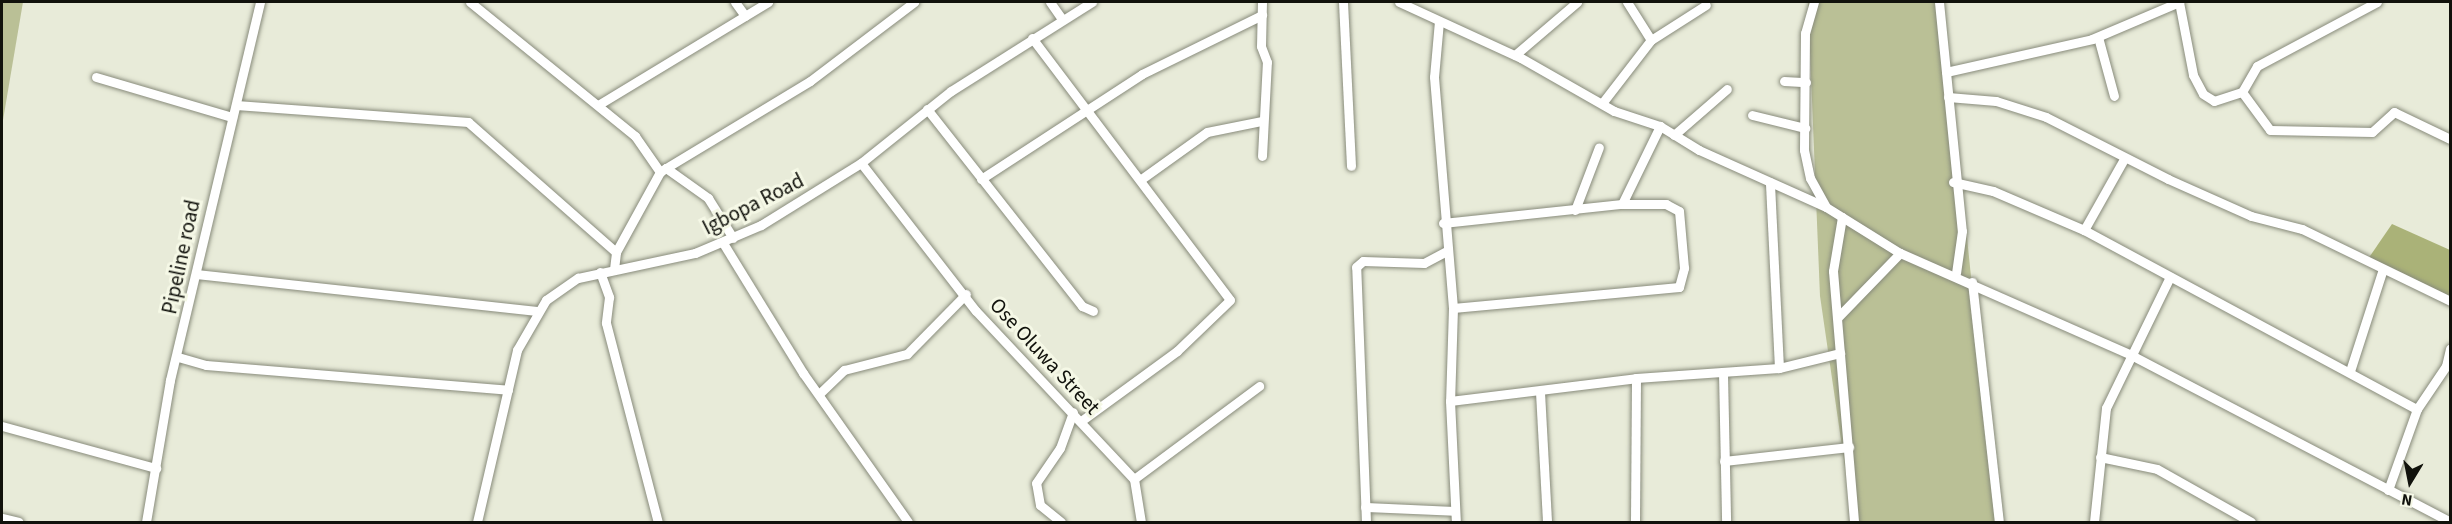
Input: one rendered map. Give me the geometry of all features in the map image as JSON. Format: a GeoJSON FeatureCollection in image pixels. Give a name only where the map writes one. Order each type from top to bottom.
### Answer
{"type":"FeatureCollection","features":[{"type":"Feature","properties":{"kind":"street","name":"Pipeline road"},"geometry":{"type":"LineString","coordinates":[[146,522],[196,274],[260,2]]}},
{"type":"Feature","properties":{"kind":"street"},"geometry":{"type":"LineString","coordinates":[[470,2],[635,136],[663,170],[717,207],[733,238]]}},
{"type":"Feature","properties":{"kind":"street"},"geometry":{"type":"LineString","coordinates":[[735,2],[745,16]]}},
{"type":"Feature","properties":{"kind":"street"},"geometry":{"type":"LineString","coordinates":[[597,105],[768,2]]}},
{"type":"Feature","properties":{"kind":"street"},"geometry":{"type":"LineString","coordinates":[[614,269],[616,252],[663,170],[810,81],[914,2]]}},
{"type":"Feature","properties":{"kind":"street"},"geometry":{"type":"LineString","coordinates":[[1050,2],[1062,19]]}},
{"type":"Feature","properties":{"kind":"street","name":"Igbopa Road"},"geometry":{"type":"LineString","coordinates":[[477,522],[517,350],[537,311],[563,285],[600,272],[723,243],[733,238],[861,163],[927,109],[1032,38],[1092,2]]}},
{"type":"Feature","properties":{"kind":"street"},"geometry":{"type":"LineString","coordinates":[[1262,2],[1261,46],[1267,62],[1262,121],[1262,156]]}},
{"type":"Feature","properties":{"kind":"street"},"geometry":{"type":"LineString","coordinates":[[1343,2],[1351,166]]}},
{"type":"Feature","properties":{"kind":"street"},"geometry":{"type":"LineString","coordinates":[[1399,2],[1418,5],[1439,21],[1515,55],[1603,102],[1660,126],[1770,182],[1826,207],[1900,253],[1956,273],[2133,356],[2451,522]]}},
{"type":"Feature","properties":{"kind":"street"},"geometry":{"type":"LineString","coordinates":[[1515,55],[1577,2]]}},
{"type":"Feature","properties":{"kind":"street"},"geometry":{"type":"LineString","coordinates":[[1627,2],[1651,40]]}},
{"type":"Feature","properties":{"kind":"street"},"geometry":{"type":"LineString","coordinates":[[1814,2],[1804,33],[1805,128],[1808,171],[1826,207]]}},
{"type":"Feature","properties":{"kind":"street"},"geometry":{"type":"LineString","coordinates":[[1940,2],[1953,182],[1962,231],[1956,273]]}},
{"type":"Feature","properties":{"kind":"street"},"geometry":{"type":"LineString","coordinates":[[1946,72],[2098,37],[2179,2],[2193,75],[2203,94],[2214,101],[2242,92],[2257,66],[2378,2]]}},
{"type":"Feature","properties":{"kind":"street"},"geometry":{"type":"LineString","coordinates":[[1603,102],[1651,40],[1706,5]]}},
{"type":"Feature","properties":{"kind":"street"},"geometry":{"type":"LineString","coordinates":[[981,179],[1085,111],[1184,51],[1262,15]]}},
{"type":"Feature","properties":{"kind":"street"},"geometry":{"type":"LineString","coordinates":[[1439,21],[1434,77],[1445,252],[1453,308],[1450,401],[1456,522]]}},
{"type":"Feature","properties":{"kind":"street"},"geometry":{"type":"LineString","coordinates":[[2098,37],[2114,96]]}},
{"type":"Feature","properties":{"kind":"street"},"geometry":{"type":"LineString","coordinates":[[1032,38],[1230,300],[1177,351],[1081,421]]}},
{"type":"Feature","properties":{"kind":"street"},"geometry":{"type":"LineString","coordinates":[[96,78],[232,117]]}},
{"type":"Feature","properties":{"kind":"street"},"geometry":{"type":"LineString","coordinates":[[1784,81],[1806,82]]}},
{"type":"Feature","properties":{"kind":"street"},"geometry":{"type":"LineString","coordinates":[[1674,135],[1727,89]]}},
{"type":"Feature","properties":{"kind":"street"},"geometry":{"type":"LineString","coordinates":[[2242,92],[2270,130],[2372,132],[2394,112],[2451,139]]}},
{"type":"Feature","properties":{"kind":"street"},"geometry":{"type":"LineString","coordinates":[[1948,97],[1988,100],[2046,117],[2124,159],[2237,211],[2302,229],[2451,301]]}},
{"type":"Feature","properties":{"kind":"street"},"geometry":{"type":"LineString","coordinates":[[236,105],[468,122],[616,252]]}},
{"type":"Feature","properties":{"kind":"street"},"geometry":{"type":"LineString","coordinates":[[927,109],[1082,306],[1093,311]]}},
{"type":"Feature","properties":{"kind":"street"},"geometry":{"type":"LineString","coordinates":[[1752,115],[1805,128]]}},
{"type":"Feature","properties":{"kind":"street"},"geometry":{"type":"LineString","coordinates":[[1140,180],[1207,132],[1262,121]]}},
{"type":"Feature","properties":{"kind":"street"},"geometry":{"type":"LineString","coordinates":[[1622,204],[1660,126]]}},
{"type":"Feature","properties":{"kind":"street"},"geometry":{"type":"LineString","coordinates":[[1575,210],[1599,147]]}},
{"type":"Feature","properties":{"kind":"street"},"geometry":{"type":"LineString","coordinates":[[2084,230],[2124,159]]}},
{"type":"Feature","properties":{"kind":"street","name":"Ose Oluwa Street"},"geometry":{"type":"LineString","coordinates":[[861,163],[1002,340],[1073,412],[1134,479]]}},
{"type":"Feature","properties":{"kind":"street"},"geometry":{"type":"LineString","coordinates":[[1770,182],[1779,368]]}},
{"type":"Feature","properties":{"kind":"street"},"geometry":{"type":"LineString","coordinates":[[1953,182],[1993,191],[2084,230],[2417,409]]}},
{"type":"Feature","properties":{"kind":"street"},"geometry":{"type":"LineString","coordinates":[[1443,223],[1622,204],[1666,204],[1679,211],[1684,268],[1679,287],[1453,308]]}},
{"type":"Feature","properties":{"kind":"street"},"geometry":{"type":"LineString","coordinates":[[1842,218],[1834,256],[1854,522]]}},
{"type":"Feature","properties":{"kind":"street"},"geometry":{"type":"LineString","coordinates":[[723,243],[819,394],[908,522]]}},
{"type":"Feature","properties":{"kind":"street"},"geometry":{"type":"LineString","coordinates":[[1366,522],[1356,267],[1363,261],[1424,263],[1445,252]]}},
{"type":"Feature","properties":{"kind":"street"},"geometry":{"type":"LineString","coordinates":[[1838,316],[1900,253]]}},
{"type":"Feature","properties":{"kind":"street"},"geometry":{"type":"LineString","coordinates":[[2350,371],[2383,269]]}},
{"type":"Feature","properties":{"kind":"street"},"geometry":{"type":"LineString","coordinates":[[600,272],[609,297],[606,323],[658,522]]}},
{"type":"Feature","properties":{"kind":"street"},"geometry":{"type":"LineString","coordinates":[[196,274],[537,311]]}},
{"type":"Feature","properties":{"kind":"street"},"geometry":{"type":"LineString","coordinates":[[2094,522],[2106,408],[2170,277]]}},
{"type":"Feature","properties":{"kind":"street"},"geometry":{"type":"LineString","coordinates":[[1972,282],[1999,522]]}},
{"type":"Feature","properties":{"kind":"street"},"geometry":{"type":"LineString","coordinates":[[819,394],[844,370],[907,354],[966,294]]}},
{"type":"Feature","properties":{"kind":"street"},"geometry":{"type":"LineString","coordinates":[[2388,490],[2417,409],[2446,366],[2451,348]]}},
{"type":"Feature","properties":{"kind":"street"},"geometry":{"type":"LineString","coordinates":[[1450,401],[1540,392],[1636,378],[1724,374],[1779,368],[1840,352]]}},
{"type":"Feature","properties":{"kind":"street"},"geometry":{"type":"LineString","coordinates":[[178,357],[206,365],[508,390]]}},
{"type":"Feature","properties":{"kind":"street"},"geometry":{"type":"LineString","coordinates":[[1724,374],[1726,522]]}},
{"type":"Feature","properties":{"kind":"street"},"geometry":{"type":"LineString","coordinates":[[1635,522],[1636,378]]}},
{"type":"Feature","properties":{"kind":"street"},"geometry":{"type":"LineString","coordinates":[[1141,522],[1134,479],[1259,387]]}},
{"type":"Feature","properties":{"kind":"street"},"geometry":{"type":"LineString","coordinates":[[1540,392],[1547,522]]}},
{"type":"Feature","properties":{"kind":"street"},"geometry":{"type":"LineString","coordinates":[[1061,522],[1040,505],[1036,483],[1060,448],[1073,412]]}},
{"type":"Feature","properties":{"kind":"street"},"geometry":{"type":"LineString","coordinates":[[2,426],[156,468]]}},
{"type":"Feature","properties":{"kind":"street"},"geometry":{"type":"LineString","coordinates":[[1724,461],[1849,447]]}},
{"type":"Feature","properties":{"kind":"street"},"geometry":{"type":"LineString","coordinates":[[2100,457],[2157,470],[2251,522]]}},
{"type":"Feature","properties":{"kind":"street"},"geometry":{"type":"LineString","coordinates":[[1365,507],[1455,511]]}},
{"type":"Feature","properties":{"kind":"street"},"geometry":{"type":"LineString","coordinates":[[2,518],[19,522]]}},
{"type":"Feature","properties":{"kind":"green space"},"geometry":{"type":"Polygon","coordinates":[[[2,2],[23,2],[2,126],[2,2]]]}},
{"type":"Feature","properties":{"kind":"green space"},"geometry":{"type":"Polygon","coordinates":[[[1808,2],[1943,2],[1996,522],[1853,522],[1820,296],[1808,2]]]}},
{"type":"Feature","properties":{"kind":"green space"},"geometry":{"type":"Polygon","coordinates":[[[2392,224],[2450,250],[2450,299],[2368,259],[2392,224]]]}}]}
